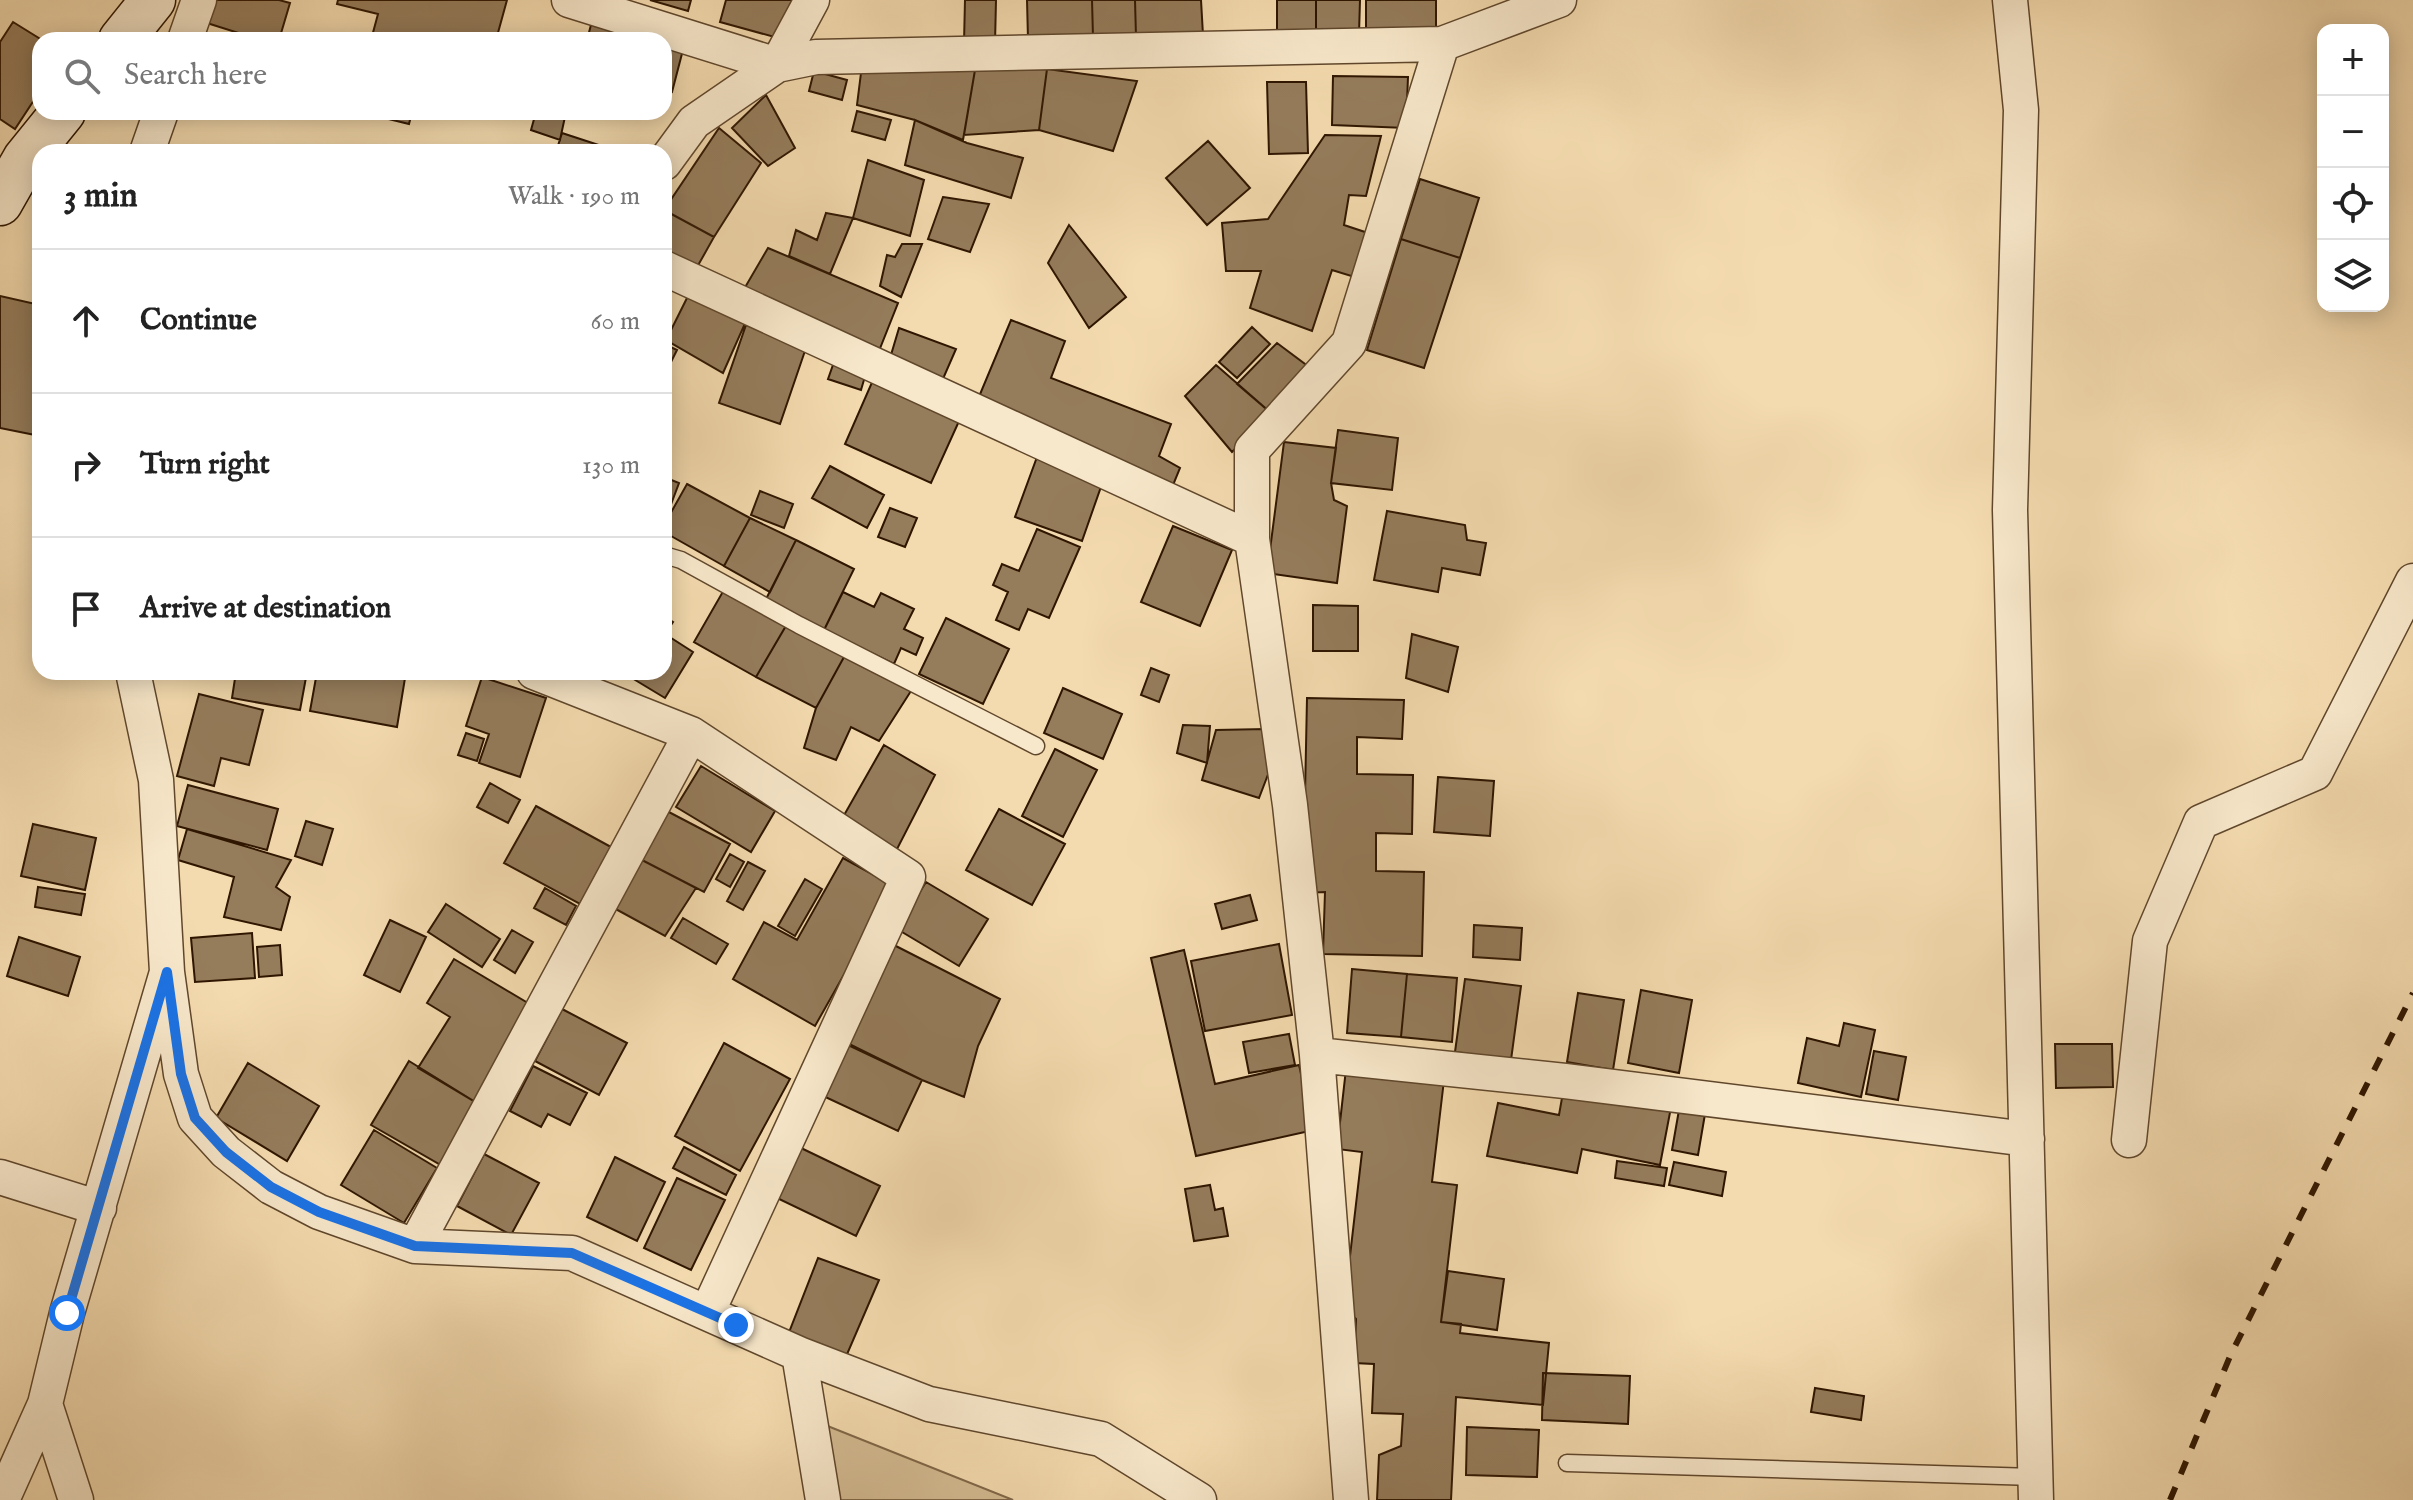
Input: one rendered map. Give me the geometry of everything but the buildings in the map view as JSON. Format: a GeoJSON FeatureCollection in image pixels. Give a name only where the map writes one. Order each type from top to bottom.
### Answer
{"type":"FeatureCollection","features":[{"type":"Feature","properties":{"kind":"street"},"geometry":{"type":"LineString","coordinates":[[127,32],[153,0]]}},
{"type":"Feature","properties":{"kind":"street"},"geometry":{"type":"LineString","coordinates":[[188,32],[199,0]]}},
{"type":"Feature","properties":{"kind":"street"},"geometry":{"type":"LineString","coordinates":[[569,0],[671,32]]}},
{"type":"Feature","properties":{"kind":"street"},"geometry":{"type":"LineString","coordinates":[[777,65],[812,0]]}},
{"type":"Feature","properties":{"kind":"street"},"geometry":{"type":"LineString","coordinates":[[672,152],[694,122],[777,65],[816,57],[1442,44],[1559,0]]}},
{"type":"Feature","properties":{"kind":"street"},"geometry":{"type":"LineString","coordinates":[[2010,0],[2021,110],[2010,510],[2036,1489]]}},
{"type":"Feature","properties":{"kind":"street"},"geometry":{"type":"LineString","coordinates":[[672,32],[777,65]]}},
{"type":"Feature","properties":{"kind":"street"},"geometry":{"type":"LineString","coordinates":[[1351,1500],[1317,1055],[1290,805],[1252,539],[1252,450],[1349,343],[1442,44]]}},
{"type":"Feature","properties":{"kind":"street"},"geometry":{"type":"LineString","coordinates":[[37,144],[57,120]]}},
{"type":"Feature","properties":{"kind":"street"},"geometry":{"type":"LineString","coordinates":[[150,144],[158,120]]}},
{"type":"Feature","properties":{"kind":"street"},"geometry":{"type":"LineString","coordinates":[[0,203],[32,150]]}},
{"type":"Feature","properties":{"kind":"street"},"geometry":{"type":"LineString","coordinates":[[672,272],[1252,539]]}},
{"type":"Feature","properties":{"kind":"street"},"geometry":{"type":"LineString","coordinates":[[2129,1140],[2150,941],[2201,822],[2315,773],[2413,581]]}},
{"type":"Feature","properties":{"kind":"street"},"geometry":{"type":"LineString","coordinates":[[135,680],[156,780],[167,972],[181,1074],[195,1118],[226,1152],[271,1187],[319,1212],[415,1246],[572,1253],[799,1354],[929,1404],[1101,1439],[1199,1500]]}},
{"type":"Feature","properties":{"kind":"street"},"geometry":{"type":"LineString","coordinates":[[554,680],[691,734],[908,877],[708,1311]]}},
{"type":"Feature","properties":{"kind":"street"},"geometry":{"type":"LineString","coordinates":[[415,1246],[691,734]]}},
{"type":"Feature","properties":{"kind":"street"},"geometry":{"type":"LineString","coordinates":[[2,1500],[45,1404],[67,1313],[167,972]]}},
{"type":"Feature","properties":{"kind":"street"},"geometry":{"type":"LineString","coordinates":[[1317,1055],[1565,1081],[2027,1139]]}},
{"type":"Feature","properties":{"kind":"street"},"geometry":{"type":"LineString","coordinates":[[0,1177],[99,1208]]}},
{"type":"Feature","properties":{"kind":"street"},"geometry":{"type":"LineString","coordinates":[[799,1354],[823,1500]]}},
{"type":"Feature","properties":{"kind":"street"},"geometry":{"type":"LineString","coordinates":[[45,1404],[76,1500]]}},
{"type":"Feature","properties":{"kind":"lane"},"geometry":{"type":"LineString","coordinates":[[672,557],[1036,746]]}},
{"type":"Feature","properties":{"kind":"lane"},"geometry":{"type":"LineString","coordinates":[[1567,1463],[2036,1489]]}},
{"type":"Feature","properties":{"kind":"shaded area"},"geometry":{"type":"Polygon","coordinates":[[[810,1419],[1013,1500],[822,1500],[810,1419]]]}},
{"type":"Feature","properties":{"kind":"railway"},"geometry":{"type":"LineString","coordinates":[[2170,1500],[2231,1354],[2413,993]]}},
{"type":"Feature","properties":{"kind":"route"},"geometry":{"type":"LineString","coordinates":[[67,1313],[167,972],[181,1074],[195,1118],[226,1152],[271,1187],[319,1212],[415,1246],[572,1253],[736,1325]]}}]}
